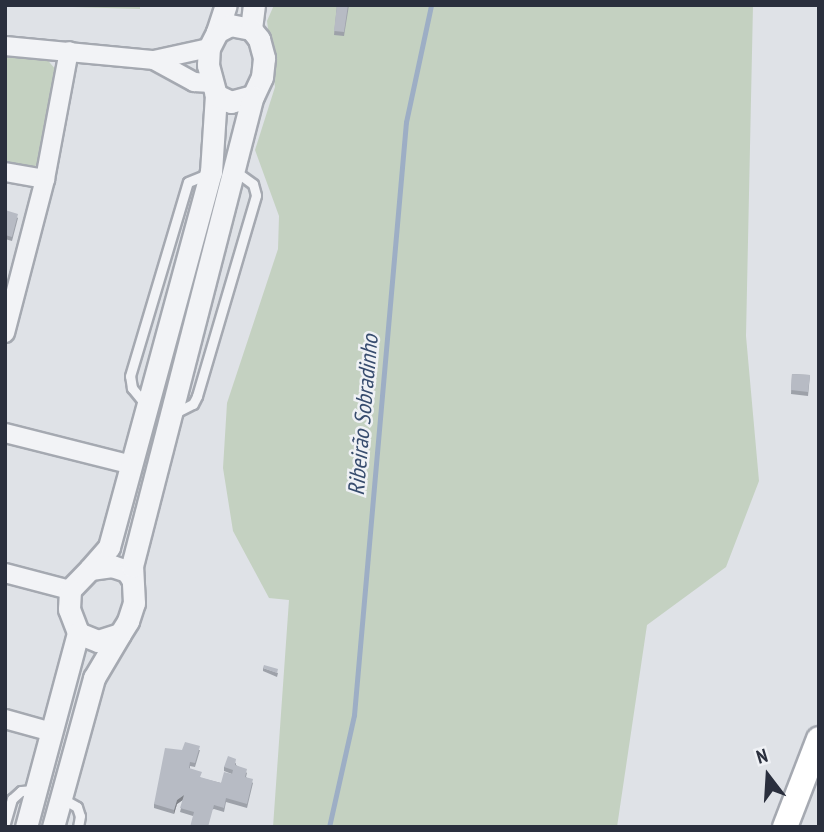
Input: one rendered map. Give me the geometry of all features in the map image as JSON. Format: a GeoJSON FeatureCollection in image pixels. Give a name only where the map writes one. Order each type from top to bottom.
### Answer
{"type":"FeatureCollection","features":[{"type":"Feature","properties":{"kind":"main road"},"geometry":{"type":"LineString","coordinates":[[785,827],[819,739]]}},
{"type":"Feature","properties":{"kind":"street"},"geometry":{"type":"LineString","coordinates":[[26,827],[78,633],[69,609],[69,590],[109,547],[211,172],[213,40],[226,5]]}},
{"type":"Feature","properties":{"kind":"street"},"geometry":{"type":"LineString","coordinates":[[251,29],[254,5]]}},
{"type":"Feature","properties":{"kind":"street"},"geometry":{"type":"LineString","coordinates":[[52,827],[94,678],[120,634],[134,603],[132,566],[253,96],[262,77],[264,58],[259,38],[251,29],[242,25],[230,25],[213,40],[154,60]]}},
{"type":"Feature","properties":{"kind":"street"},"geometry":{"type":"LineString","coordinates":[[5,46],[154,60],[213,89],[231,102],[253,96]]}},
{"type":"Feature","properties":{"kind":"street"},"geometry":{"type":"LineString","coordinates":[[5,333],[45,179],[69,51]]}},
{"type":"Feature","properties":{"kind":"street"},"geometry":{"type":"LineString","coordinates":[[5,172],[45,179]]}},
{"type":"Feature","properties":{"kind":"street"},"geometry":{"type":"LineString","coordinates":[[5,433],[132,465]]}},
{"type":"Feature","properties":{"kind":"street"},"geometry":{"type":"LineString","coordinates":[[89,569],[112,566],[127,571],[132,579]]}},
{"type":"Feature","properties":{"kind":"street"},"geometry":{"type":"LineString","coordinates":[[5,573],[69,590]]}},
{"type":"Feature","properties":{"kind":"street"},"geometry":{"type":"LineString","coordinates":[[78,633],[98,641],[120,634]]}},
{"type":"Feature","properties":{"kind":"street"},"geometry":{"type":"LineString","coordinates":[[5,719],[52,732]]}},
{"type":"Feature","properties":{"kind":"lane"},"geometry":{"type":"LineString","coordinates":[[5,823],[12,799],[21,791],[36,790]]}},
{"type":"Feature","properties":{"kind":"lane"},"geometry":{"type":"LineString","coordinates":[[61,798],[77,807],[80,816],[78,827]]}},
{"type":"Feature","properties":{"kind":"green space"},"geometry":{"type":"Polygon","coordinates":[[[5,5],[140,5],[140,9],[5,5]]]}},
{"type":"Feature","properties":{"kind":"green space"},"geometry":{"type":"Polygon","coordinates":[[[274,5],[753,5],[746,336],[759,481],[726,567],[647,625],[617,827],[273,827],[289,600],[269,598],[233,531],[223,468],[227,403],[278,249],[279,216],[255,150],[275,87],[267,21],[274,5]]]}},
{"type":"Feature","properties":{"kind":"green space"},"geometry":{"type":"Polygon","coordinates":[[[5,54],[45,57],[56,70],[42,160],[33,168],[5,164],[5,54]]]}},
{"type":"Feature","properties":{"kind":"building"},"geometry":{"type":"Polygon","coordinates":[[[337,5],[348,5],[344,32],[334,31],[337,5]]]}},
{"type":"Feature","properties":{"kind":"building"},"geometry":{"type":"Polygon","coordinates":[[[5,210],[18,214],[12,237],[5,235],[5,210]]]}},
{"type":"Feature","properties":{"kind":"building"},"geometry":{"type":"Polygon","coordinates":[[[792,374],[810,375],[808,392],[791,390],[792,374]]]}},
{"type":"Feature","properties":{"kind":"building"},"geometry":{"type":"Polygon","coordinates":[[[264,665],[278,669],[277,673],[263,668],[264,665]]]}},
{"type":"Feature","properties":{"kind":"building"},"geometry":{"type":"Polygon","coordinates":[[[185,742],[200,746],[195,763],[190,762],[189,768],[202,772],[200,777],[221,783],[224,772],[232,774],[233,770],[224,767],[228,756],[236,759],[235,765],[247,769],[245,777],[253,779],[247,804],[226,798],[224,808],[214,805],[208,827],[190,827],[194,812],[180,808],[184,795],[177,800],[174,810],[154,804],[165,748],[182,750],[185,742]]]}},
{"type":"Feature","properties":{"kind":"waterway","name":"Ribeirão Sobradinho"},"geometry":{"type":"LineString","coordinates":[[329,827],[354,715],[406,122],[431,5]]}}]}
